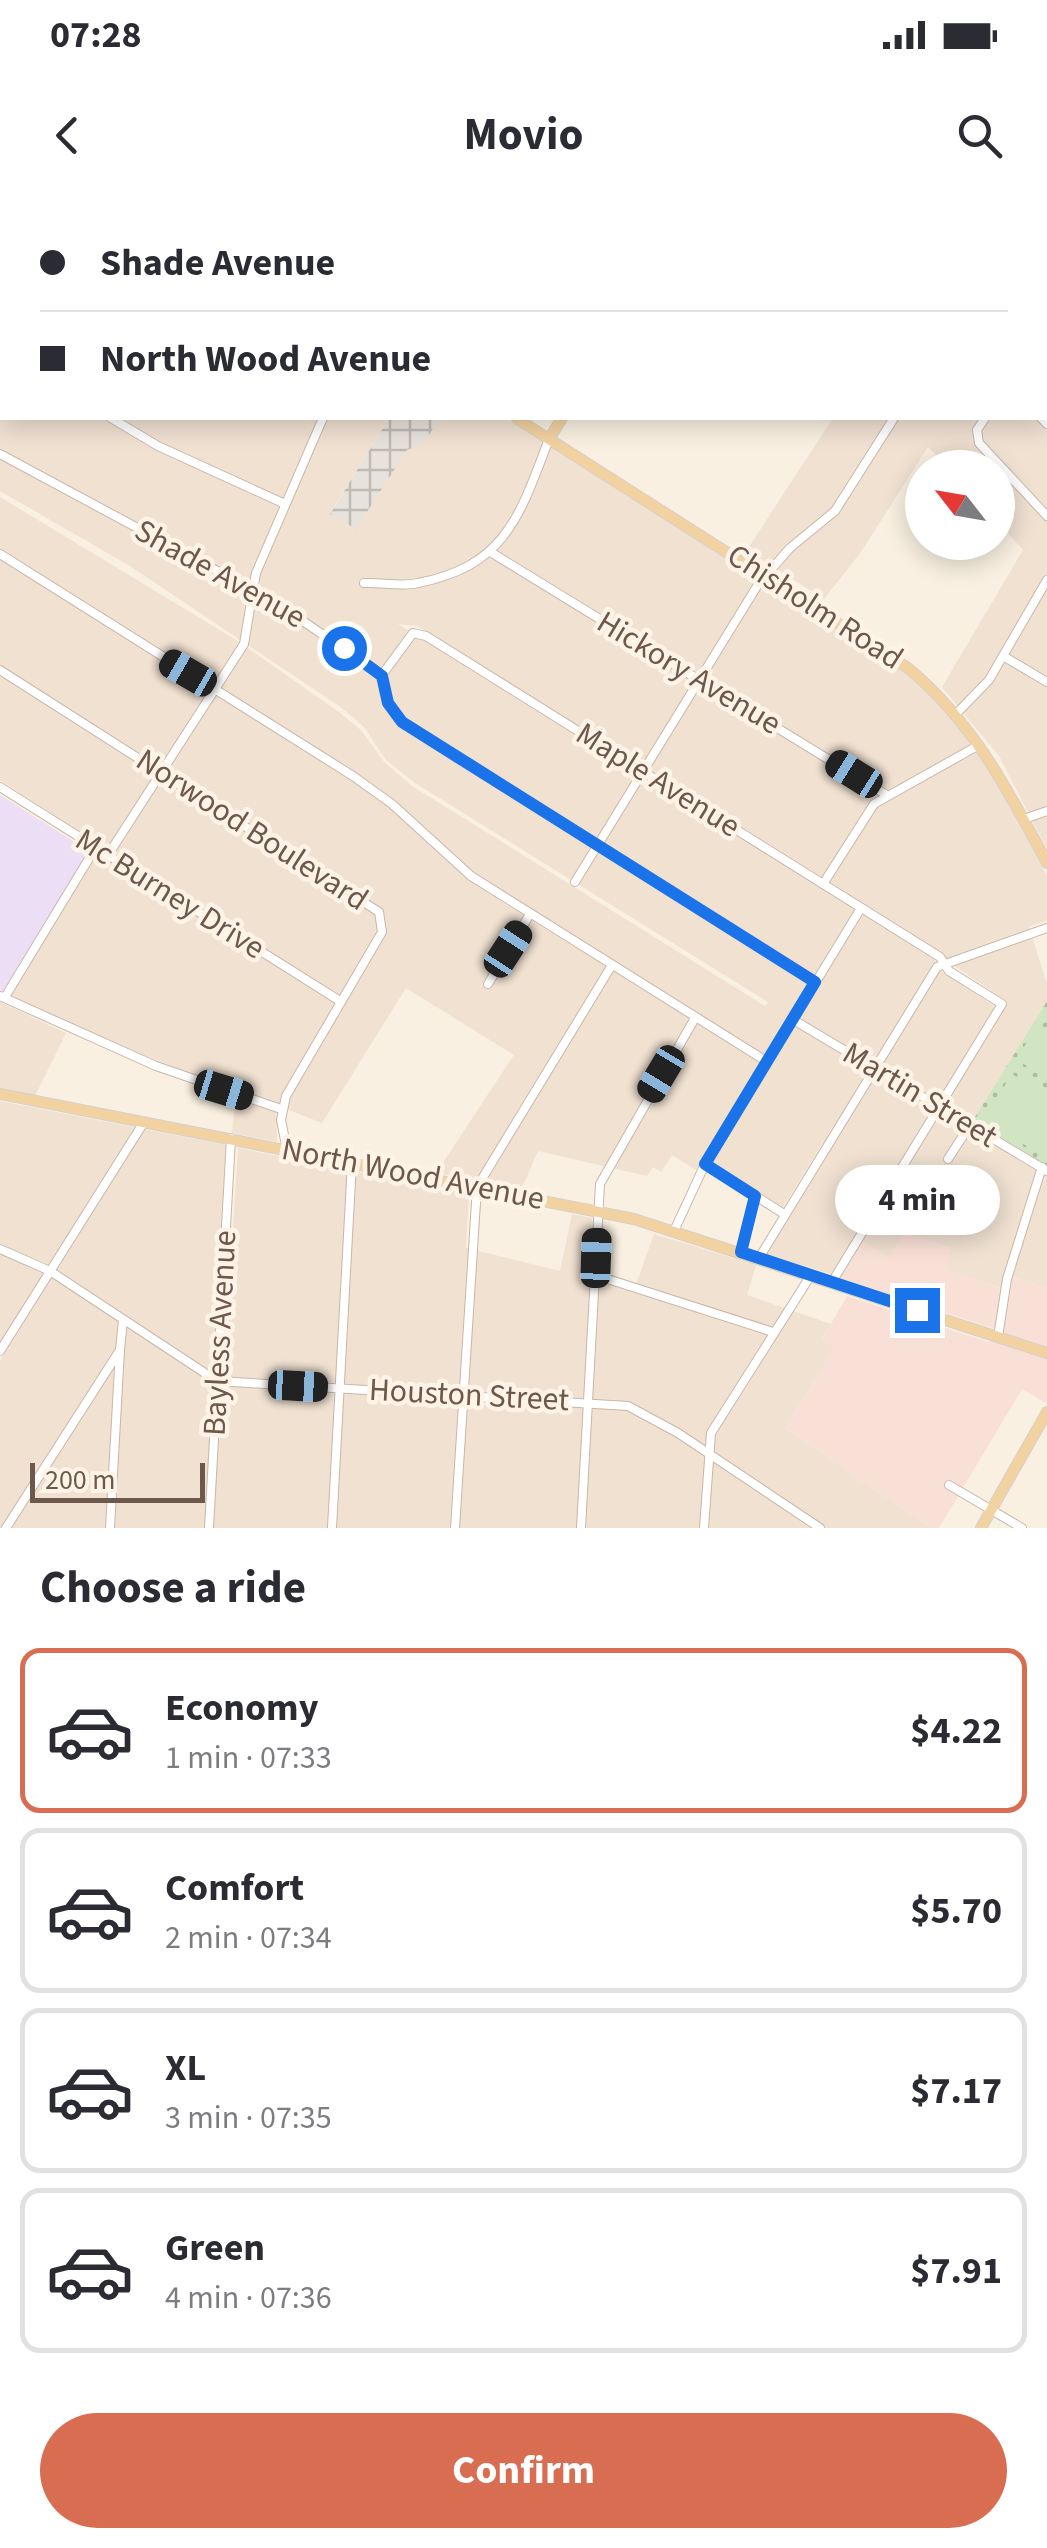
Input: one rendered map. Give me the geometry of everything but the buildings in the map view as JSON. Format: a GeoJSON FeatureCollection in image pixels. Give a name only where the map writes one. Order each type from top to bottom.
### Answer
{"type":"FeatureCollection","features":[{"type":"Feature","properties":{"kind":"main road","name":"Chisholm Road"},"geometry":{"type":"LineString","coordinates":[[519,420],[897,659],[956,714],[981,744],[1047,863]]}},
{"type":"Feature","properties":{"kind":"main road"},"geometry":{"type":"LineString","coordinates":[[548,439],[561,420]]}},
{"type":"Feature","properties":{"kind":"main road","name":"North Wood Avenue"},"geometry":{"type":"LineString","coordinates":[[0,1094],[598,1211],[741,1252],[1047,1353]]}},
{"type":"Feature","properties":{"kind":"main road"},"geometry":{"type":"LineString","coordinates":[[981,1528],[1047,1412]]}},
{"type":"Feature","properties":{"kind":"street"},"geometry":{"type":"LineString","coordinates":[[113,420],[158,446],[285,504]]}},
{"type":"Feature","properties":{"kind":"street"},"geometry":{"type":"LineString","coordinates":[[108,855],[244,644],[250,589],[322,420]]}},
{"type":"Feature","properties":{"kind":"street"},"geometry":{"type":"LineString","coordinates":[[574,882],[767,574],[835,512],[893,420]]}},
{"type":"Feature","properties":{"kind":"street"},"geometry":{"type":"LineString","coordinates":[[984,420],[977,430],[979,444],[1047,516]]}},
{"type":"Feature","properties":{"kind":"street"},"geometry":{"type":"LineString","coordinates":[[364,584],[417,584],[492,553],[532,487],[548,439]]}},
{"type":"Feature","properties":{"kind":"street","name":"Shade Avenue"},"geometry":{"type":"LineString","coordinates":[[0,454],[250,589],[325,634],[382,676]]}},
{"type":"Feature","properties":{"kind":"street","name":"Hickory Avenue"},"geometry":{"type":"LineString","coordinates":[[492,553],[885,794]]}},
{"type":"Feature","properties":{"kind":"street"},"geometry":{"type":"LineString","coordinates":[[0,554],[386,800],[460,867],[766,1061]]}},
{"type":"Feature","properties":{"kind":"street"},"geometry":{"type":"LineString","coordinates":[[956,714],[989,680],[1047,580]]}},
{"type":"Feature","properties":{"kind":"street","name":"Maple Avenue"},"geometry":{"type":"LineString","coordinates":[[382,676],[406,637],[419,632],[823,884],[1002,1004],[940,1107]]}},
{"type":"Feature","properties":{"kind":"street"},"geometry":{"type":"LineString","coordinates":[[1003,656],[1047,682]]}},
{"type":"Feature","properties":{"kind":"street","name":"Norwood Boulevard"},"geometry":{"type":"LineString","coordinates":[[0,670],[379,912],[382,932],[304,1060],[280,1110]]}},
{"type":"Feature","properties":{"kind":"street"},"geometry":{"type":"LineString","coordinates":[[382,676],[388,703],[402,722],[815,982]]}},
{"type":"Feature","properties":{"kind":"street"},"geometry":{"type":"LineString","coordinates":[[823,884],[867,812],[885,794],[981,744]]}},
{"type":"Feature","properties":{"kind":"street","name":"Mc Burney Drive"},"geometry":{"type":"LineString","coordinates":[[0,787],[340,1002]]}},
{"type":"Feature","properties":{"kind":"street"},"geometry":{"type":"LineString","coordinates":[[1024,819],[1047,811]]}},
{"type":"Feature","properties":{"kind":"street"},"geometry":{"type":"LineString","coordinates":[[96,847],[2,997],[156,1066],[280,1110],[287,1150]]}},
{"type":"Feature","properties":{"kind":"street"},"geometry":{"type":"LineString","coordinates":[[674,1231],[705,1164],[860,908]]}},
{"type":"Feature","properties":{"kind":"street"},"geometry":{"type":"LineString","coordinates":[[488,984],[530,914]]}},
{"type":"Feature","properties":{"kind":"street"},"geometry":{"type":"LineString","coordinates":[[759,1258],[937,968],[1047,928]]}},
{"type":"Feature","properties":{"kind":"street"},"geometry":{"type":"LineString","coordinates":[[455,1528],[477,1186],[612,965]]}},
{"type":"Feature","properties":{"kind":"street"},"geometry":{"type":"LineString","coordinates":[[581,1528],[598,1211],[605,1170],[695,1018]]}},
{"type":"Feature","properties":{"kind":"street","name":"Martin Street"},"geometry":{"type":"LineString","coordinates":[[792,1019],[1044,1169]]}},
{"type":"Feature","properties":{"kind":"street"},"geometry":{"type":"LineString","coordinates":[[832,1282],[940,1107]]}},
{"type":"Feature","properties":{"kind":"street"},"geometry":{"type":"LineString","coordinates":[[0,1350],[144,1122]]}},
{"type":"Feature","properties":{"kind":"street"},"geometry":{"type":"LineString","coordinates":[[948,1159],[970,1124]]}},
{"type":"Feature","properties":{"kind":"street","name":"Bayless Avenue"},"geometry":{"type":"LineString","coordinates":[[209,1528],[230,1138]]}},
{"type":"Feature","properties":{"kind":"street"},"geometry":{"type":"LineString","coordinates":[[332,1528],[352,1162]]}},
{"type":"Feature","properties":{"kind":"street"},"geometry":{"type":"LineString","coordinates":[[705,1164],[784,1214]]}},
{"type":"Feature","properties":{"kind":"street"},"geometry":{"type":"LineString","coordinates":[[998,1337],[1006,1282],[1044,1169]]}},
{"type":"Feature","properties":{"kind":"street"},"geometry":{"type":"LineString","coordinates":[[741,1252],[755,1196]]}},
{"type":"Feature","properties":{"kind":"street","name":"Houston Street"},"geometry":{"type":"LineString","coordinates":[[0,1249],[50,1272],[217,1381],[588,1402],[641,1411],[820,1528]]}},
{"type":"Feature","properties":{"kind":"street"},"geometry":{"type":"LineString","coordinates":[[596,1275],[773,1332]]}},
{"type":"Feature","properties":{"kind":"street"},"geometry":{"type":"LineString","coordinates":[[704,1528],[708,1454],[721,1414],[811,1275]]}},
{"type":"Feature","properties":{"kind":"street"},"geometry":{"type":"LineString","coordinates":[[110,1528],[122,1320]]}},
{"type":"Feature","properties":{"kind":"street"},"geometry":{"type":"LineString","coordinates":[[6,1528],[120,1350]]}},
{"type":"Feature","properties":{"kind":"street"},"geometry":{"type":"LineString","coordinates":[[949,1485],[1022,1528]]}},
{"type":"Feature","properties":{"kind":"shaded area"},"geometry":{"type":"Polygon","coordinates":[[[0,420],[388,420],[330,513],[407,449],[423,444],[439,420],[508,420],[908,673],[941,703],[1000,786],[1047,876],[1047,920],[1029,927],[1047,984],[1047,1001],[973,1121],[1047,1166],[1047,1288],[1011,1276],[1009,1291],[945,1269],[951,1247],[888,1257],[854,1238],[831,1274],[765,1254],[831,1147],[823,1142],[782,1209],[710,1164],[862,914],[933,958],[941,971],[994,1006],[1007,1001],[830,883],[417,626],[398,624],[855,909],[696,1170],[672,1155],[661,1172],[653,1167],[647,1176],[538,1151],[522,1188],[436,1173],[514,1055],[406,988],[322,1123],[276,1105],[277,1142],[232,1133],[236,1091],[69,1026],[11,996],[101,845],[0,780],[0,497],[236,640],[339,712],[361,730],[384,762],[412,786],[765,1006],[768,1002],[415,783],[386,760],[364,727],[342,708],[130,566],[0,491],[0,420]]]}},
{"type":"Feature","properties":{"kind":"shaded area"},"geometry":{"type":"Polygon","coordinates":[[[388,420],[439,420],[423,444],[407,450],[356,529],[330,514],[388,420]]]}},
{"type":"Feature","properties":{"kind":"shaded area"},"geometry":{"type":"Polygon","coordinates":[[[832,420],[1047,420],[1047,849],[999,756],[942,687],[1023,550],[1015,541],[1015,450],[905,450],[905,483],[861,552],[824,599],[747,550],[832,420]]]}},
{"type":"Feature","properties":{"kind":"shaded area"},"geometry":{"type":"Polygon","coordinates":[[[0,795],[89,851],[2,992],[0,991],[0,795]]]}},
{"type":"Feature","properties":{"kind":"shaded area"},"geometry":{"type":"Polygon","coordinates":[[[0,1002],[66,1033],[35,1096],[0,1090],[0,1002]]]}},
{"type":"Feature","properties":{"kind":"shaded area"},"geometry":{"type":"Polygon","coordinates":[[[0,1101],[226,1145],[217,1295],[229,1295],[238,1148],[469,1194],[466,1248],[560,1271],[572,1214],[592,1218],[589,1276],[634,1290],[654,1234],[756,1265],[747,1295],[831,1324],[821,1340],[836,1346],[785,1428],[931,1528],[0,1528],[0,1361],[58,1268],[0,1244],[0,1101]]]}},
{"type":"Feature","properties":{"kind":"shaded area"},"geometry":{"type":"Polygon","coordinates":[[[904,1233],[951,1247],[946,1269],[1008,1291],[1011,1276],[1047,1288],[1047,1404],[1022,1389],[939,1528],[931,1528],[785,1428],[835,1347],[821,1341],[847,1296],[989,1342],[995,1329],[838,1277],[860,1241],[888,1257],[904,1233]]]}},
{"type":"Feature","properties":{"kind":"shaded area"},"geometry":{"type":"Polygon","coordinates":[[[0,1254],[43,1274],[0,1343],[0,1254]]]}},
{"type":"Feature","properties":{"kind":"green space"},"geometry":{"type":"Polygon","coordinates":[[[1047,1001],[1047,1166],[972,1122],[1047,1001]]]}},
{"type":"Feature","properties":{"kind":"green space"},"geometry":{"type":"Polygon","coordinates":[[[1039,1024],[1047,1029],[1047,1079],[1016,1059],[1039,1024]]]}},
{"type":"Feature","properties":{"kind":"green space"},"geometry":{"type":"Polygon","coordinates":[[[1012,1074],[1047,1096],[1047,1159],[984,1119],[1012,1074]]]}},
{"type":"Feature","properties":{"kind":"route"},"geometry":{"type":"LineString","coordinates":[[344,648],[382,676],[392,713],[402,722],[815,982],[705,1164],[755,1196],[741,1252],[917,1310]]}}]}
